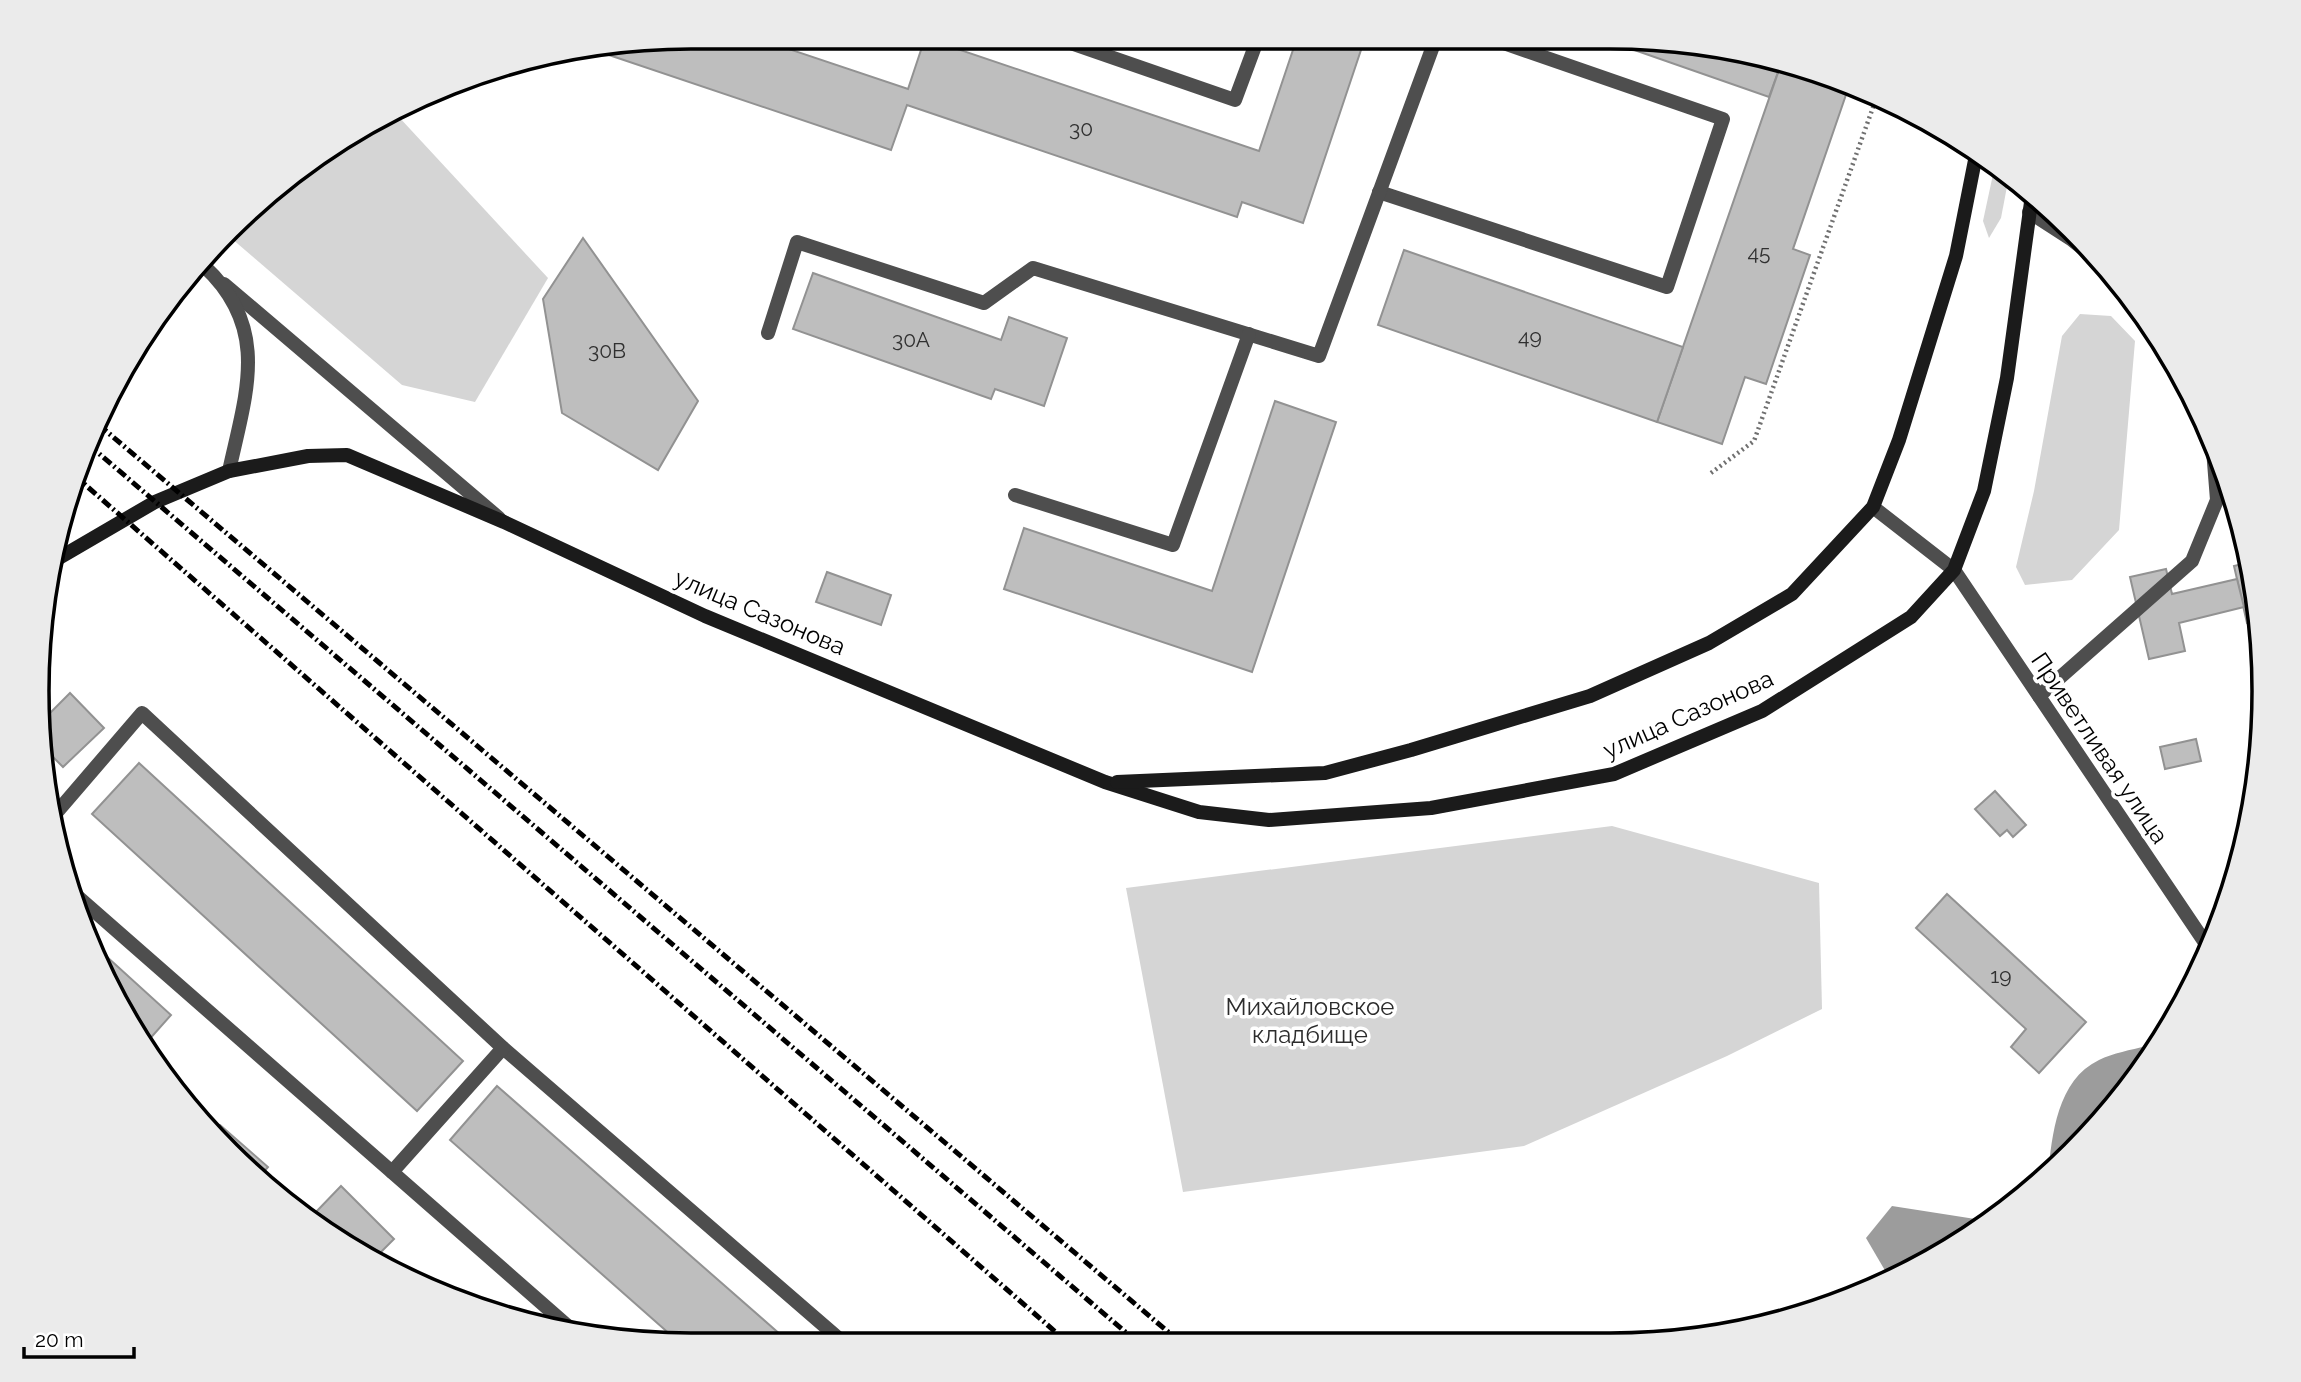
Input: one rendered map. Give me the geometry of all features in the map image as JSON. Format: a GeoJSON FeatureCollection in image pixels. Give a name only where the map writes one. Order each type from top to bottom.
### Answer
{"type":"FeatureCollection","features":[{"type":"Feature","properties":{"kind":"main road","name":"улица Сазонова"},"geometry":{"type":"LineString","coordinates":[[1105,782],[1325,773],[1590,696],[1709,643],[1792,594],[1873,507],[1899,440],[1956,256],[1975,163]]}},
{"type":"Feature","properties":{"kind":"main road","name":"улица Сазонова"},"geometry":{"type":"LineString","coordinates":[[64,555],[155,502],[229,471],[308,456],[347,455],[504,522],[705,616],[1105,782],[1199,812],[1269,820],[1431,808],[1614,774],[1762,711],[1911,617],[1954,570],[1984,491],[2007,377],[2030,206]]}},
{"type":"Feature","properties":{"kind":"street"},"geometry":{"type":"LineString","coordinates":[[1088,49],[1235,100],[1254,49]]}},
{"type":"Feature","properties":{"kind":"street"},"geometry":{"type":"LineString","coordinates":[[768,332],[797,242],[984,303],[1033,268],[1319,356],[1432,49]]}},
{"type":"Feature","properties":{"kind":"street"},"geometry":{"type":"LineString","coordinates":[[1379,192],[1667,287],[1723,120],[1520,49]]}},
{"type":"Feature","properties":{"kind":"street"},"geometry":{"type":"LineString","coordinates":[[2029,212],[2055,229]]}},
{"type":"Feature","properties":{"kind":"street"},"geometry":{"type":"LineString","coordinates":[[207,269],[504,522]]}},
{"type":"Feature","properties":{"kind":"street"},"geometry":{"type":"LineString","coordinates":[[222,283],[241,314],[249,346],[250,377],[229,471]]}},
{"type":"Feature","properties":{"kind":"street"},"geometry":{"type":"LineString","coordinates":[[1015,495],[1173,545],[1249,334]]}},
{"type":"Feature","properties":{"kind":"street"},"geometry":{"type":"LineString","coordinates":[[2039,696],[2192,561],[2217,500],[2215,478]]}},
{"type":"Feature","properties":{"kind":"street","name":"Приветливая улица"},"geometry":{"type":"LineString","coordinates":[[1873,507],[1954,570],[2202,939]]}},
{"type":"Feature","properties":{"kind":"street"},"geometry":{"type":"LineString","coordinates":[[60,809],[142,713],[503,1048],[832,1333]]}},
{"type":"Feature","properties":{"kind":"street"},"geometry":{"type":"LineString","coordinates":[[85,903],[560,1320]]}},
{"type":"Feature","properties":{"kind":"street"},"geometry":{"type":"LineString","coordinates":[[392,1172],[503,1048]]}},
{"type":"Feature","properties":{"kind":"path"},"geometry":{"type":"LineString","coordinates":[[1711,473],[1754,441],[1874,106]]}},
{"type":"Feature","properties":{"kind":"green space"},"geometry":{"type":"Polygon","coordinates":[[[400,119],[548,278],[475,402],[402,385],[234,240],[268,208],[334,157],[400,119]]]}},
{"type":"Feature","properties":{"kind":"green space"},"geometry":{"type":"Polygon","coordinates":[[[1993,176],[2007,187],[2001,218],[1989,238],[1983,221],[1993,176]]]}},
{"type":"Feature","properties":{"kind":"green space"},"geometry":{"type":"Polygon","coordinates":[[[2080,314],[2111,316],[2135,341],[2119,530],[2072,580],[2025,585],[2016,567],[2034,491],[2062,336],[2080,314]]]}},
{"type":"Feature","properties":{"kind":"green space","name":"Михайловское кладбище"},"geometry":{"type":"Polygon","coordinates":[[[1612,826],[1819,883],[1822,1009],[1727,1056],[1524,1146],[1183,1192],[1126,888],[1612,826]]]}},
{"type":"Feature","properties":{"kind":"shaded area"},"geometry":{"type":"Polygon","coordinates":[[[2145,1046],[2093,1114],[2050,1158],[2055,1126],[2065,1095],[2085,1069],[2116,1054],[2145,1046]]]}},
{"type":"Feature","properties":{"kind":"shaded area"},"geometry":{"type":"Polygon","coordinates":[[[1892,1206],[1975,1219],[1931,1247],[1885,1271],[1866,1238],[1892,1206]]]}},
{"type":"Feature","properties":{"kind":"building"},"geometry":{"type":"Polygon","coordinates":[[[789,49],[908,89],[921,49],[958,49],[1259,151],[1293,49],[1361,49],[1303,223],[1242,202],[1237,217],[907,105],[891,150],[606,54],[649,50],[789,49]]]}},
{"type":"Feature","properties":{"kind":"building"},"geometry":{"type":"Polygon","coordinates":[[[1633,50],[1694,54],[1778,72],[1769,97],[1633,50]]]}},
{"type":"Feature","properties":{"kind":"building"},"geometry":{"type":"Polygon","coordinates":[[[1778,72],[1846,94],[1793,249],[1810,255],[1766,384],[1745,377],[1722,444],[1657,422],[1778,72]]]}},
{"type":"Feature","properties":{"kind":"building"},"geometry":{"type":"Polygon","coordinates":[[[583,238],[698,401],[658,470],[562,413],[543,299],[583,238]]]}},
{"type":"Feature","properties":{"kind":"building"},"geometry":{"type":"Polygon","coordinates":[[[1404,250],[1683,347],[1657,422],[1378,325],[1404,250]]]}},
{"type":"Feature","properties":{"kind":"building"},"geometry":{"type":"Polygon","coordinates":[[[813,273],[1001,340],[1009,317],[1067,338],[1044,406],[995,389],[991,399],[793,329],[813,273]]]}},
{"type":"Feature","properties":{"kind":"building"},"geometry":{"type":"Polygon","coordinates":[[[1275,401],[1336,422],[1252,672],[1004,589],[1024,528],[1212,591],[1275,401]]]}},
{"type":"Feature","properties":{"kind":"building"},"geometry":{"type":"Polygon","coordinates":[[[2234,566],[2240,566],[2247,623],[2234,566]]]}},
{"type":"Feature","properties":{"kind":"building"},"geometry":{"type":"Polygon","coordinates":[[[2166,569],[2172,594],[2237,579],[2244,607],[2179,623],[2185,651],[2149,659],[2130,577],[2166,569]]]}},
{"type":"Feature","properties":{"kind":"building"},"geometry":{"type":"Polygon","coordinates":[[[827,572],[891,595],[881,625],[816,602],[827,572]]]}},
{"type":"Feature","properties":{"kind":"building"},"geometry":{"type":"Polygon","coordinates":[[[70,693],[104,728],[63,767],[52,756],[50,713],[70,693]]]}},
{"type":"Feature","properties":{"kind":"building"},"geometry":{"type":"Polygon","coordinates":[[[2196,739],[2201,761],[2165,769],[2160,747],[2196,739]]]}},
{"type":"Feature","properties":{"kind":"building"},"geometry":{"type":"Polygon","coordinates":[[[139,763],[463,1061],[417,1111],[92,814],[139,763]]]}},
{"type":"Feature","properties":{"kind":"building"},"geometry":{"type":"Polygon","coordinates":[[[1995,791],[2026,825],[2013,837],[2007,830],[2000,836],[1975,809],[1995,791]]]}},
{"type":"Feature","properties":{"kind":"building"},"geometry":{"type":"Polygon","coordinates":[[[1947,894],[2086,1022],[2039,1073],[2011,1047],[2026,1029],[1916,928],[1947,894]]]}},
{"type":"Feature","properties":{"kind":"building"},"geometry":{"type":"Polygon","coordinates":[[[107,957],[171,1015],[151,1038],[107,957]]]}},
{"type":"Feature","properties":{"kind":"building"},"geometry":{"type":"Polygon","coordinates":[[[497,1086],[779,1333],[668,1332],[450,1140],[497,1086]]]}},
{"type":"Feature","properties":{"kind":"building"},"geometry":{"type":"Polygon","coordinates":[[[219,1126],[268,1167],[265,1171],[237,1145],[219,1126]]]}},
{"type":"Feature","properties":{"kind":"building"},"geometry":{"type":"Polygon","coordinates":[[[341,1186],[394,1239],[380,1253],[316,1212],[341,1186]]]}},
{"type":"Feature","properties":{"kind":"railway"},"geometry":{"type":"LineString","coordinates":[[105,430],[1169,1333]]}},
{"type":"Feature","properties":{"kind":"railway"},"geometry":{"type":"LineString","coordinates":[[96,451],[1126,1333]]}},
{"type":"Feature","properties":{"kind":"railway"},"geometry":{"type":"LineString","coordinates":[[84,483],[1057,1333]]}}]}
